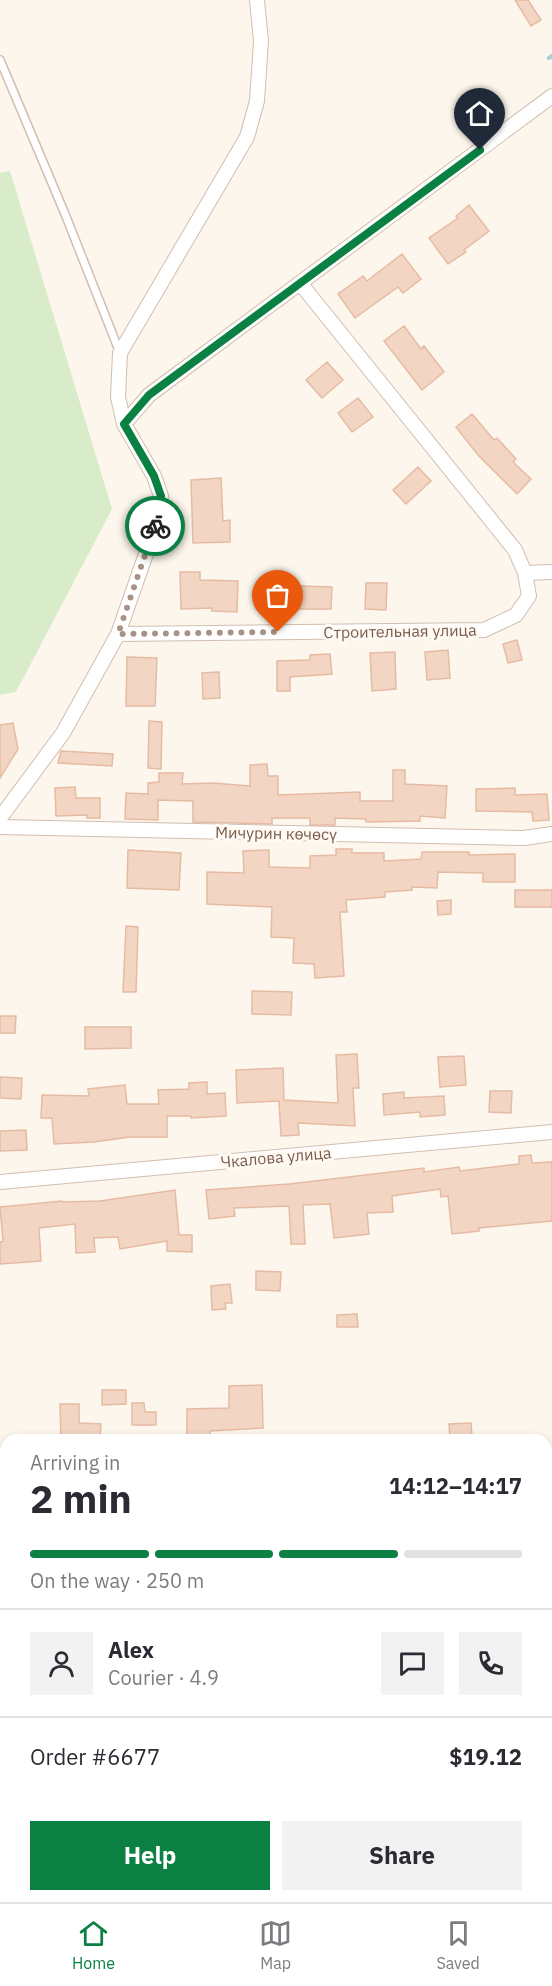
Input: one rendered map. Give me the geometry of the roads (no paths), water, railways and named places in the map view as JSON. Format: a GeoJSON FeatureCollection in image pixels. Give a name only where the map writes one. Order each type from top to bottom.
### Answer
{"type":"FeatureCollection","features":[{"type":"Feature","properties":{"kind":"street"},"geometry":{"type":"LineString","coordinates":[[0,818],[63,734],[118,634],[154,531],[161,496],[154,476],[124,424],[118,397],[120,353],[247,137],[257,101],[261,41],[257,0]]}},
{"type":"Feature","properties":{"kind":"street"},"geometry":{"type":"LineString","coordinates":[[124,424],[149,395],[552,96]]}},
{"type":"Feature","properties":{"kind":"street","name":"Строительная улица"},"geometry":{"type":"LineString","coordinates":[[118,634],[483,630],[516,615],[529,596],[525,573],[515,550],[300,284]]}},
{"type":"Feature","properties":{"kind":"street"},"geometry":{"type":"LineString","coordinates":[[525,573],[552,572]]}},
{"type":"Feature","properties":{"kind":"street","name":"Мичурин көчөсү"},"geometry":{"type":"LineString","coordinates":[[0,827],[524,838],[552,834]]}},
{"type":"Feature","properties":{"kind":"street","name":"Чкалова улица"},"geometry":{"type":"LineString","coordinates":[[0,1182],[552,1132]]}},
{"type":"Feature","properties":{"kind":"lane"},"geometry":{"type":"LineString","coordinates":[[0,60],[66,214],[120,353]]}}]}
